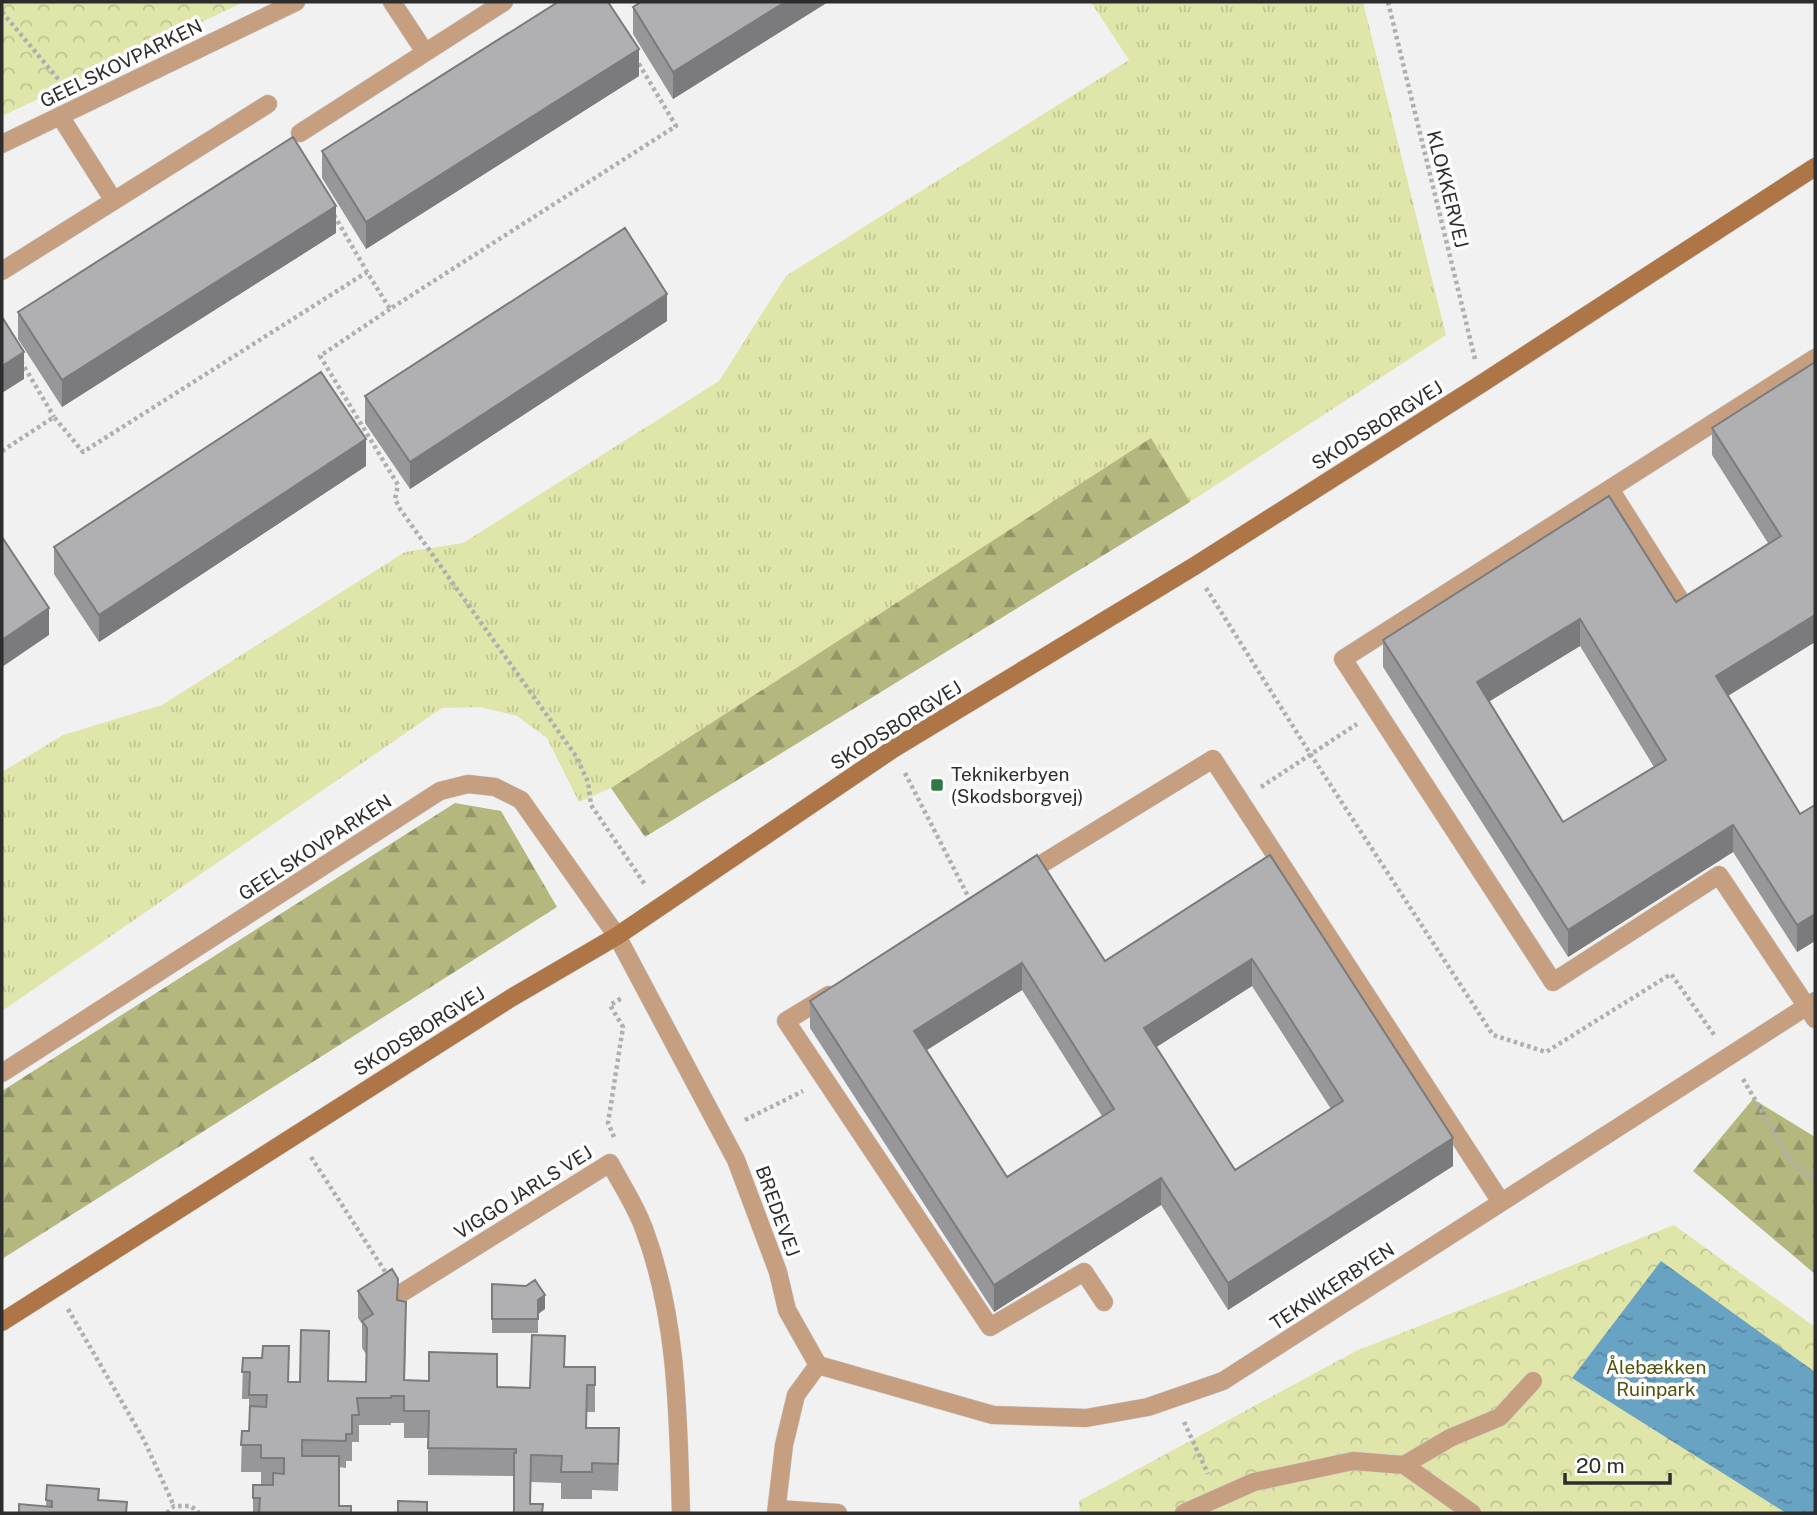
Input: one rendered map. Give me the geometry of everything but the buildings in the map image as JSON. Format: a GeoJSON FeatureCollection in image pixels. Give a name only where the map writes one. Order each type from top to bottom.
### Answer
{"type":"FeatureCollection","features":[{"type":"Feature","properties":{"kind":"street","name":"GEELSKOVPARKEN"},"geometry":{"type":"LineString","coordinates":[[2,144],[296,2]]}},
{"type":"Feature","properties":{"kind":"street"},"geometry":{"type":"LineString","coordinates":[[393,2],[425,52]]}},
{"type":"Feature","properties":{"kind":"street"},"geometry":{"type":"LineString","coordinates":[[300,133],[504,2]]}},
{"type":"Feature","properties":{"kind":"street"},"geometry":{"type":"LineString","coordinates":[[2,271],[268,104]]}},
{"type":"Feature","properties":{"kind":"street"},"geometry":{"type":"LineString","coordinates":[[60,116],[114,201]]}},
{"type":"Feature","properties":{"kind":"street","name":"SKODSBORGVEJ"},"geometry":{"type":"LineString","coordinates":[[2,1322],[511,998],[617,936],[893,749],[1193,567],[1815,167]]}},
{"type":"Feature","properties":{"kind":"street"},"geometry":{"type":"LineString","coordinates":[[1813,1009],[1719,875],[1553,982],[1343,659],[1815,358]]}},
{"type":"Feature","properties":{"kind":"street"},"geometry":{"type":"LineString","coordinates":[[1609,489],[1679,598]]}},
{"type":"Feature","properties":{"kind":"street"},"geometry":{"type":"LineString","coordinates":[[973,906],[1213,758],[1500,1202]]}},
{"type":"Feature","properties":{"kind":"street","name":"GEELSKOVPARKEN"},"geometry":{"type":"LineString","coordinates":[[2,1073],[440,791],[468,784],[495,787],[521,800],[617,936]]}},
{"type":"Feature","properties":{"kind":"street","name":"BREDEVEJ"},"geometry":{"type":"LineString","coordinates":[[617,936],[736,1160],[778,1272],[787,1310],[818,1365]]}},
{"type":"Feature","properties":{"kind":"street"},"geometry":{"type":"LineString","coordinates":[[845,985],[786,1021],[990,1327],[1084,1272],[1104,1302]]}},
{"type":"Feature","properties":{"kind":"street","name":"TEKNIKERBYEN"},"geometry":{"type":"LineString","coordinates":[[818,1365],[993,1415],[1086,1418],[1148,1407],[1223,1381],[1730,1056],[1813,1009]]}},
{"type":"Feature","properties":{"kind":"street","name":"VIGGO JARLS VEJ"},"geometry":{"type":"LineString","coordinates":[[400,1294],[610,1163],[644,1228],[664,1302],[678,1392],[681,1513]]}},
{"type":"Feature","properties":{"kind":"street"},"geometry":{"type":"LineString","coordinates":[[818,1365],[796,1395],[784,1445],[777,1511],[838,1513]]}},
{"type":"Feature","properties":{"kind":"street"},"geometry":{"type":"LineString","coordinates":[[1404,1465],[1450,1438],[1500,1417],[1533,1381]]}},
{"type":"Feature","properties":{"kind":"street"},"geometry":{"type":"LineString","coordinates":[[1184,1513],[1254,1482],[1353,1461],[1404,1465],[1472,1513]]}},
{"type":"Feature","properties":{"kind":"path","name":"KLOKKERVEJ"},"geometry":{"type":"LineString","coordinates":[[1388,2],[1481,384]]}},
{"type":"Feature","properties":{"kind":"path"},"geometry":{"type":"LineString","coordinates":[[2,12],[81,106]]}},
{"type":"Feature","properties":{"kind":"path"},"geometry":{"type":"LineString","coordinates":[[635,58],[676,126],[320,356],[398,485],[395,499],[400,509],[576,756],[588,782],[591,805],[660,907]]}},
{"type":"Feature","properties":{"kind":"path"},"geometry":{"type":"LineString","coordinates":[[332,212],[390,309]]}},
{"type":"Feature","properties":{"kind":"path"},"geometry":{"type":"LineString","coordinates":[[15,350],[54,417],[83,452],[367,272]]}},
{"type":"Feature","properties":{"kind":"path"},"geometry":{"type":"LineString","coordinates":[[2,451],[54,417]]}},
{"type":"Feature","properties":{"kind":"path"},"geometry":{"type":"LineString","coordinates":[[1193,567],[1311,755],[1493,1035],[1546,1052],[1671,974],[1730,1056],[1792,1163],[1815,1180]]}},
{"type":"Feature","properties":{"kind":"path"},"geometry":{"type":"LineString","coordinates":[[1240,800],[1377,711]]}},
{"type":"Feature","properties":{"kind":"path"},"geometry":{"type":"LineString","coordinates":[[893,749],[973,906]]}},
{"type":"Feature","properties":{"kind":"path"},"geometry":{"type":"LineString","coordinates":[[610,1163],[615,1142],[608,1123],[623,1027],[610,1005],[644,985]]}},
{"type":"Feature","properties":{"kind":"path"},"geometry":{"type":"LineString","coordinates":[[722,1132],[826,1080]]}},
{"type":"Feature","properties":{"kind":"path"},"geometry":{"type":"LineString","coordinates":[[296,1135],[400,1294]]}},
{"type":"Feature","properties":{"kind":"path"},"geometry":{"type":"LineString","coordinates":[[55,1287],[144,1440],[174,1506]]}},
{"type":"Feature","properties":{"kind":"path"},"geometry":{"type":"LineString","coordinates":[[1173,1398],[1219,1497]]}},
{"type":"Feature","properties":{"kind":"path"},"geometry":{"type":"LineString","coordinates":[[167,1513],[174,1506],[191,1506],[199,1513]]}},
{"type":"Feature","properties":{"kind":"green space"},"geometry":{"type":"Polygon","coordinates":[[[2,2],[244,2],[2,116],[2,2]]]}},
{"type":"Feature","properties":{"kind":"green space"},"geometry":{"type":"Polygon","coordinates":[[[1091,2],[1363,2],[1446,335],[1190,502],[1151,439],[611,788],[579,802],[547,738],[517,716],[480,707],[442,708],[2,1011],[2,772],[63,735],[162,705],[405,552],[463,543],[719,381],[786,276],[1129,60],[1091,2]]]}},
{"type":"Feature","properties":{"kind":"green space"},"geometry":{"type":"Polygon","coordinates":[[[1151,438],[1190,502],[645,837],[611,788],[1151,438]]]}},
{"type":"Feature","properties":{"kind":"green space"},"geometry":{"type":"Polygon","coordinates":[[[455,803],[501,811],[557,907],[2,1259],[2,1091],[455,803]]]}},
{"type":"Feature","properties":{"kind":"green space"},"geometry":{"type":"Polygon","coordinates":[[[1753,1099],[1815,1137],[1815,1274],[1693,1171],[1753,1099]]]}},
{"type":"Feature","properties":{"kind":"green space","name":"Ålebækken Ruinpark"},"geometry":{"type":"Polygon","coordinates":[[[1674,1225],[1815,1327],[1815,1513],[1080,1513],[1079,1501],[1356,1351],[1674,1225]]]}},
{"type":"Feature","properties":{"kind":"water"},"geometry":{"type":"Polygon","coordinates":[[[1661,1261],[1815,1372],[1815,1513],[1786,1513],[1572,1378],[1661,1261]]]}},
{"type":"Feature","properties":{"kind":"place","name":"Teknikerbyen (Skodsborgvej)"},"geometry":{"type":"Point","coordinates":[937,785]}}]}
